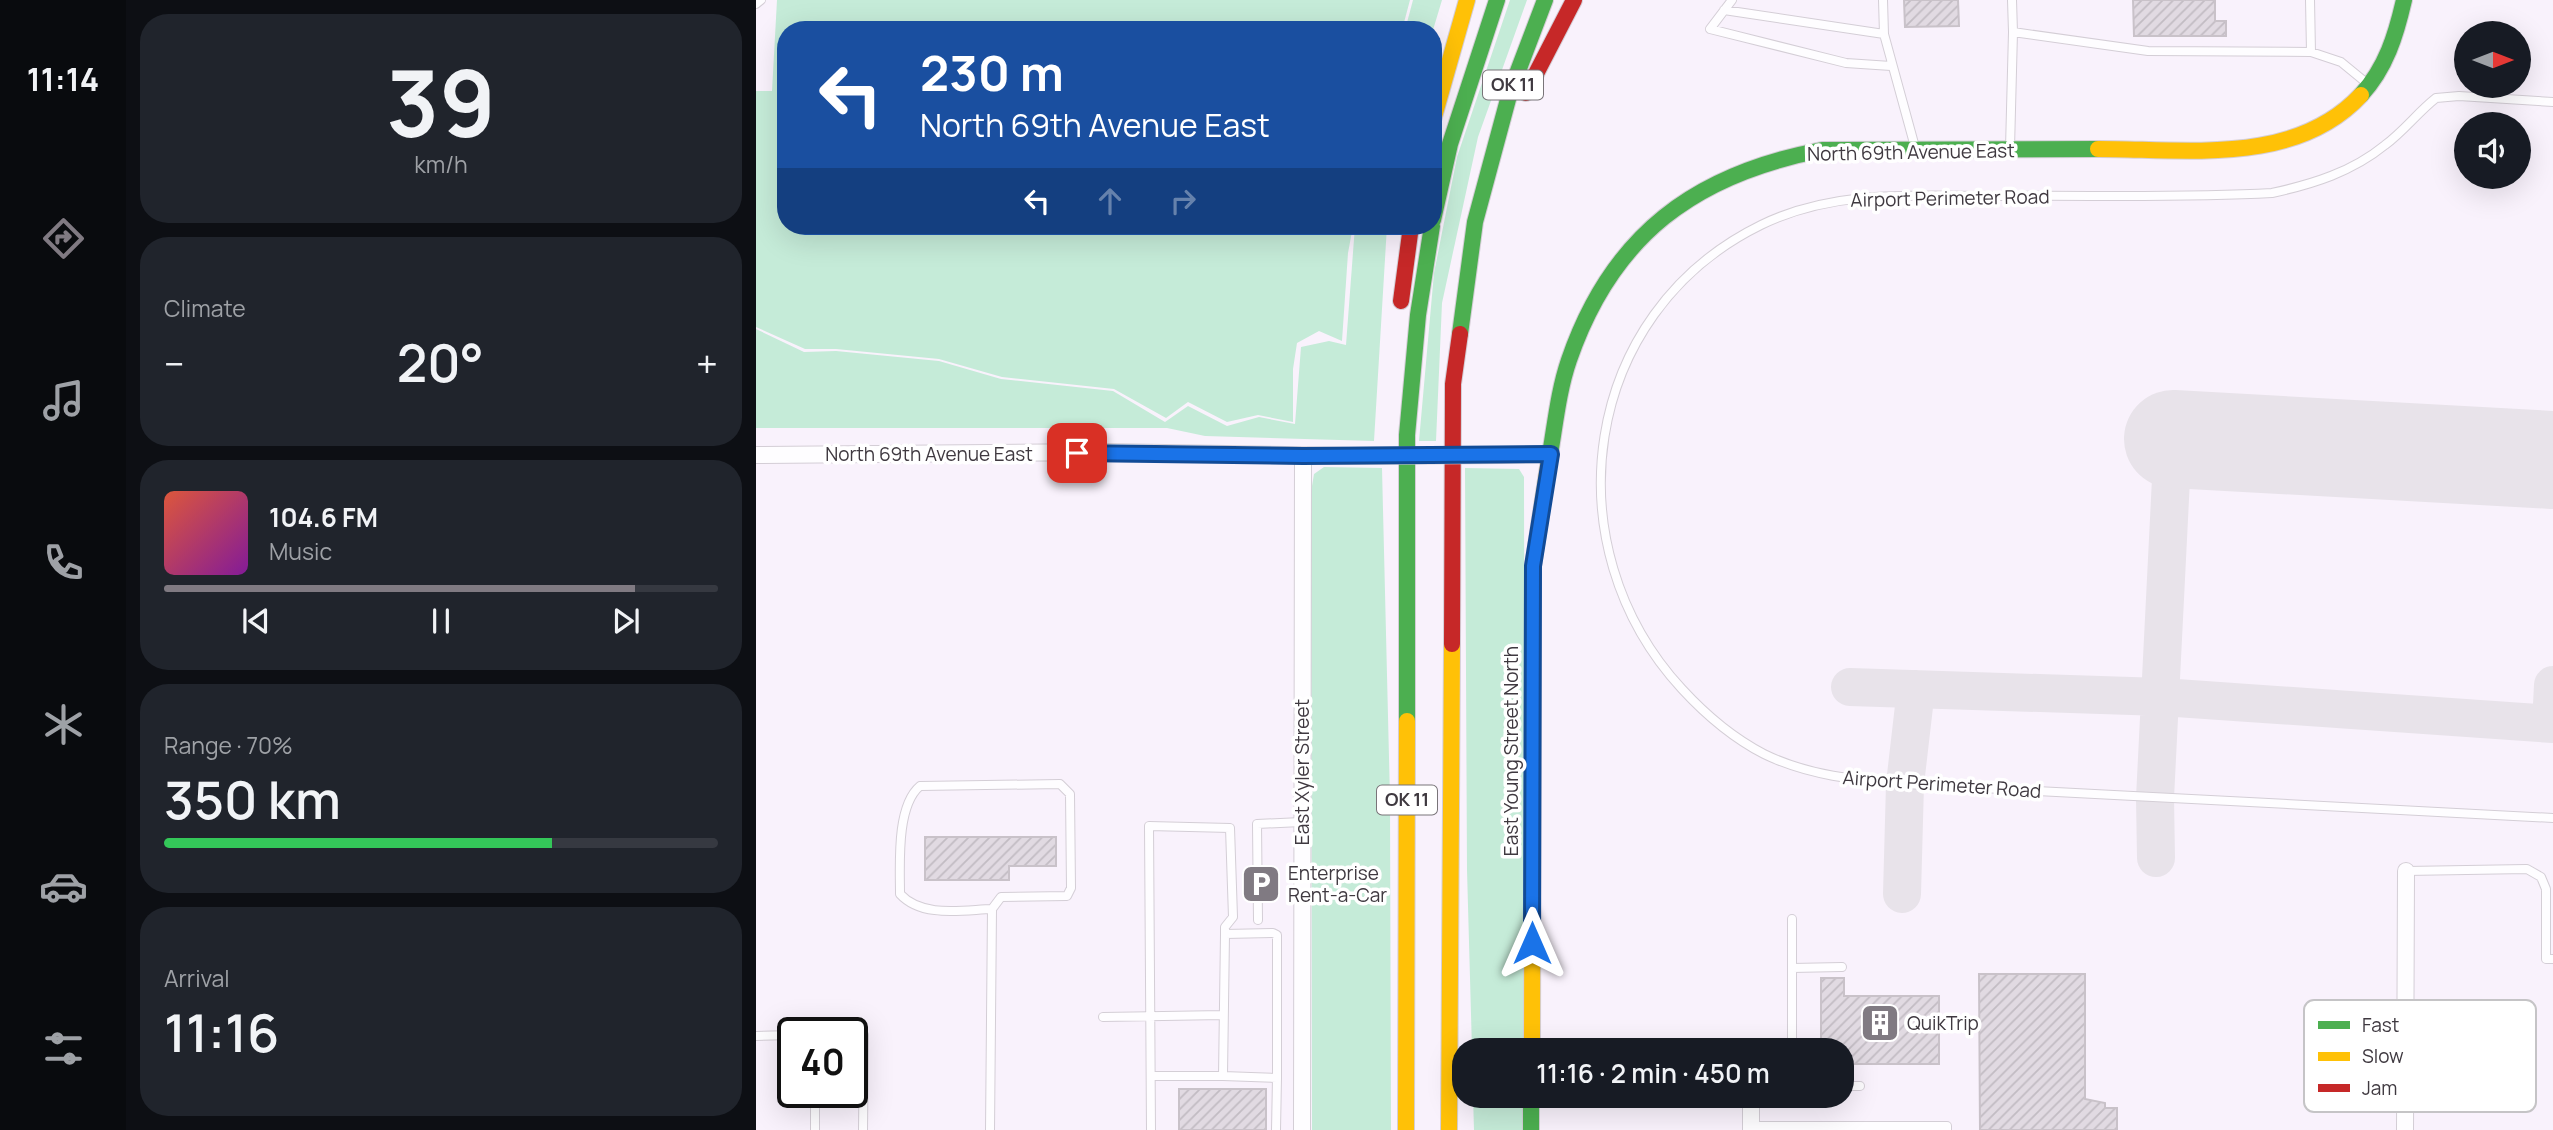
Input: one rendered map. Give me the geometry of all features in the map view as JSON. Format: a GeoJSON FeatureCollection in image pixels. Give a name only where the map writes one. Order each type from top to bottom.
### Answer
{"type":"FeatureCollection","features":[{"type":"Feature","properties":{"kind":"main road"},"geometry":{"type":"LineString","coordinates":[[1442,88],[1467,0]]}},
{"type":"Feature","properties":{"kind":"main road","name":"OK 11"},"geometry":{"type":"LineString","coordinates":[[1442,180],[1450,144],[1497,0]]}},
{"type":"Feature","properties":{"kind":"main road","name":"OK 11"},"geometry":{"type":"LineString","coordinates":[[1449,1130],[1453,384],[1469,257],[1487,171],[1510,92],[1545,0]]}},
{"type":"Feature","properties":{"kind":"main road"},"geometry":{"type":"LineString","coordinates":[[1487,171],[1574,0]]}},
{"type":"Feature","properties":{"kind":"main road","name":"North 69th Avenue East"},"geometry":{"type":"LineString","coordinates":[[1551,454],[1569,360],[1583,324],[1618,265],[1636,243],[1665,215],[1693,194],[1725,178],[1780,158],[1822,150],[2253,148],[2300,137],[2342,116],[2371,87],[2396,38],[2404,0]]}},
{"type":"Feature","properties":{"kind":"main road"},"geometry":{"type":"LineString","coordinates":[[1399,324],[1410,235]]}},
{"type":"Feature","properties":{"kind":"main road","name":"OK 11"},"geometry":{"type":"LineString","coordinates":[[1406,1130],[1406,435],[1418,314],[1431,235]]}},
{"type":"Feature","properties":{"kind":"main road"},"geometry":{"type":"LineString","coordinates":[[1396,362],[1406,435]]}},
{"type":"Feature","properties":{"kind":"main road","name":"East Young Street North"},"geometry":{"type":"LineString","coordinates":[[1532,1038],[1533,566],[1551,454]]}},
{"type":"Feature","properties":{"kind":"main road"},"geometry":{"type":"LineString","coordinates":[[1450,978],[1463,1130]]}},
{"type":"Feature","properties":{"kind":"main road"},"geometry":{"type":"LineString","coordinates":[[1531,1108],[1531,1130]]}},
{"type":"Feature","properties":{"kind":"street","name":"North 69th Avenue East"},"geometry":{"type":"LineString","coordinates":[[756,455],[1551,454]]}},
{"type":"Feature","properties":{"kind":"street","name":"East Xyler Street"},"geometry":{"type":"LineString","coordinates":[[1302,1130],[1303,456]]}},
{"type":"Feature","properties":{"kind":"street"},"geometry":{"type":"LineString","coordinates":[[2406,871],[2406,1000]]}},
{"type":"Feature","properties":{"kind":"street"},"geometry":{"type":"LineString","coordinates":[[1751,1108],[1751,1128]]}},
{"type":"Feature","properties":{"kind":"street"},"geometry":{"type":"LineString","coordinates":[[2405,1112],[2405,1130]]}},
{"type":"Feature","properties":{"kind":"lane"},"geometry":{"type":"LineString","coordinates":[[756,4],[761,0]]}},
{"type":"Feature","properties":{"kind":"lane"},"geometry":{"type":"LineString","coordinates":[[1732,0],[1710,30],[1846,63],[1891,66]]}},
{"type":"Feature","properties":{"kind":"lane"},"geometry":{"type":"LineString","coordinates":[[1884,0],[1884,34],[1916,150]]}},
{"type":"Feature","properties":{"kind":"lane"},"geometry":{"type":"LineString","coordinates":[[2010,149],[2012,0]]}},
{"type":"Feature","properties":{"kind":"lane"},"geometry":{"type":"LineString","coordinates":[[2310,0],[2311,52]]}},
{"type":"Feature","properties":{"kind":"lane"},"geometry":{"type":"LineString","coordinates":[[1724,10],[1884,34]]}},
{"type":"Feature","properties":{"kind":"lane"},"geometry":{"type":"LineString","coordinates":[[2013,32],[2148,51],[2311,52],[2341,62],[2371,87]]}},
{"type":"Feature","properties":{"kind":"lane","name":"Airport Perimeter Road"},"geometry":{"type":"LineString","coordinates":[[2553,102],[2459,96],[2437,98],[2404,130],[2365,159],[2315,183],[2272,193],[1881,196],[1802,208],[1760,226],[1703,263],[1672,294],[1646,327],[1624,366],[1606,418],[1598,484],[1607,553],[1621,595],[1638,632],[1669,675],[1726,730],[1763,753],[1800,768],[1840,778],[1905,784],[2553,818]]}},
{"type":"Feature","properties":{"kind":"lane"},"geometry":{"type":"LineString","coordinates":[[990,1130],[992,909],[1001,897],[1067,896],[1070,888],[1070,794],[1060,784],[920,786],[913,792],[901,836],[900,894],[909,904],[925,910],[992,909]]}},
{"type":"Feature","properties":{"kind":"lane"},"geometry":{"type":"LineString","coordinates":[[1258,919],[1256,824],[1301,822]]}},
{"type":"Feature","properties":{"kind":"lane"},"geometry":{"type":"LineString","coordinates":[[1151,1130],[1149,826],[1230,828],[1233,917],[1225,927],[1223,1076]]}},
{"type":"Feature","properties":{"kind":"lane"},"geometry":{"type":"LineString","coordinates":[[2406,871],[2527,869],[2541,877],[2546,889],[2546,959],[2553,959]]}},
{"type":"Feature","properties":{"kind":"lane"},"geometry":{"type":"LineString","coordinates":[[1792,919],[1792,1038]]}},
{"type":"Feature","properties":{"kind":"lane"},"geometry":{"type":"LineString","coordinates":[[1225,933],[1277,935],[1276,1130]]}},
{"type":"Feature","properties":{"kind":"lane"},"geometry":{"type":"LineString","coordinates":[[1792,968],[1842,967]]}},
{"type":"Feature","properties":{"kind":"lane"},"geometry":{"type":"LineString","coordinates":[[1103,1017],[1223,1015]]}},
{"type":"Feature","properties":{"kind":"lane"},"geometry":{"type":"LineString","coordinates":[[756,1036],[777,1035]]}},
{"type":"Feature","properties":{"kind":"lane"},"geometry":{"type":"LineString","coordinates":[[1151,1076],[1277,1077]]}},
{"type":"Feature","properties":{"kind":"lane"},"geometry":{"type":"LineString","coordinates":[[1854,1086],[1860,1086]]}},
{"type":"Feature","properties":{"kind":"lane"},"geometry":{"type":"LineString","coordinates":[[815,1108],[815,1130]]}},
{"type":"Feature","properties":{"kind":"lane"},"geometry":{"type":"LineString","coordinates":[[863,1108],[863,1130]]}},
{"type":"Feature","properties":{"kind":"lane"},"geometry":{"type":"LineString","coordinates":[[1751,1128],[1947,1126],[1947,1130]]}},
{"type":"Feature","properties":{"kind":"green space"},"geometry":{"type":"Polygon","coordinates":[[[777,0],[1410,0],[1404,21],[777,21],[777,235],[1351,235],[1342,341],[1319,331],[1297,343],[1293,369],[1293,422],[1258,415],[1227,422],[1188,402],[1166,418],[1114,389],[1002,377],[939,359],[836,349],[805,349],[756,327],[756,91],[772,91],[777,0]]]}},
{"type":"Feature","properties":{"kind":"green space"},"geometry":{"type":"Polygon","coordinates":[[[1413,0],[1442,0],[1436,21],[1407,21],[1413,0]]]}},
{"type":"Feature","properties":{"kind":"green space"},"geometry":{"type":"Polygon","coordinates":[[[1510,0],[1527,0],[1478,137],[1442,303],[1436,441],[1419,441],[1434,273],[1457,157],[1510,0]]]}},
{"type":"Feature","properties":{"kind":"green space"},"geometry":{"type":"Polygon","coordinates":[[[1354,235],[1386,235],[1374,441],[1205,436],[1167,428],[756,428],[756,329],[804,352],[836,351],[939,361],[1001,379],[1113,391],[1165,422],[1188,406],[1227,426],[1259,417],[1295,424],[1301,347],[1329,341],[1346,345],[1354,235]]]}},
{"type":"Feature","properties":{"kind":"green space"},"geometry":{"type":"Polygon","coordinates":[[[1324,467],[1382,468],[1390,799],[1391,1130],[1312,1130],[1311,492],[1314,474],[1324,467]]]}},
{"type":"Feature","properties":{"kind":"green space"},"geometry":{"type":"Polygon","coordinates":[[[1465,468],[1519,469],[1524,477],[1525,1038],[1472,1038],[1467,870],[1465,468]]]}},
{"type":"Feature","properties":{"kind":"green space"},"geometry":{"type":"Polygon","coordinates":[[[1473,1108],[1525,1108],[1525,1130],[1474,1130],[1473,1108]]]}},
{"type":"Feature","properties":{"kind":"building"},"geometry":{"type":"Polygon","coordinates":[[[1904,0],[1958,0],[1959,26],[1905,27],[1904,0]]]}},
{"type":"Feature","properties":{"kind":"building"},"geometry":{"type":"Polygon","coordinates":[[[2133,0],[2215,0],[2215,21],[2226,21],[2226,36],[2134,36],[2133,0]]]}},
{"type":"Feature","properties":{"kind":"building"},"geometry":{"type":"Polygon","coordinates":[[[925,837],[1056,837],[1056,866],[1009,866],[1009,880],[925,880],[925,837]]]}},
{"type":"Feature","properties":{"kind":"building"},"geometry":{"type":"Polygon","coordinates":[[[1979,974],[2085,974],[2085,1099],[2105,1103],[2105,1108],[2117,1108],[2117,1130],[1980,1130],[1979,974]]]}},
{"type":"Feature","properties":{"kind":"building","name":"QuikTrip"},"geometry":{"type":"Polygon","coordinates":[[[1821,978],[1844,978],[1844,996],[1939,996],[1939,1064],[1854,1064],[1854,1038],[1821,1038],[1821,978]]]}},
{"type":"Feature","properties":{"kind":"building"},"geometry":{"type":"Polygon","coordinates":[[[1179,1089],[1266,1089],[1266,1130],[1179,1130],[1179,1089]]]}},
{"type":"Feature","properties":{"kind":"taxiway"},"geometry":{"type":"LineString","coordinates":[[2156,858],[2155,798],[2173,439]]}},
{"type":"Feature","properties":{"kind":"taxiway"},"geometry":{"type":"LineString","coordinates":[[2551,724],[2553,685]]}},
{"type":"Feature","properties":{"kind":"taxiway"},"geometry":{"type":"LineString","coordinates":[[1850,687],[2162,697],[2553,724]]}},
{"type":"Feature","properties":{"kind":"taxiway"},"geometry":{"type":"LineString","coordinates":[[1902,894],[1905,784],[1916,689]]}},
{"type":"Feature","properties":{"kind":"runway"},"geometry":{"type":"LineString","coordinates":[[2173,439],[2553,460]]}},
{"type":"Feature","properties":{"kind":"traffic: fast"},"geometry":{"type":"LineString","coordinates":[[1442,180],[1450,144],[1497,0]]}},
{"type":"Feature","properties":{"kind":"traffic: fast"},"geometry":{"type":"LineString","coordinates":[[1460,334],[1475,222],[1510,92],[1545,0]]}},
{"type":"Feature","properties":{"kind":"traffic: fast"},"geometry":{"type":"LineString","coordinates":[[2361,95],[2377,74],[2389,50],[2404,0]]}},
{"type":"Feature","properties":{"kind":"traffic: fast"},"geometry":{"type":"LineString","coordinates":[[1549,460],[1565,372],[1587,316],[1609,278],[1634,245],[1664,217],[1697,194],[1735,175],[1776,161],[1822,150],[2098,149]]}},
{"type":"Feature","properties":{"kind":"traffic: fast"},"geometry":{"type":"LineString","coordinates":[[1407,721],[1407,435],[1418,315],[1431,235]]}},
{"type":"Feature","properties":{"kind":"traffic: fast"},"geometry":{"type":"LineString","coordinates":[[1531,1108],[1531,1130]]}},
{"type":"Feature","properties":{"kind":"traffic: slow"},"geometry":{"type":"LineString","coordinates":[[1442,88],[1467,0]]}},
{"type":"Feature","properties":{"kind":"traffic: slow"},"geometry":{"type":"LineString","coordinates":[[2098,149],[2203,151],[2272,143],[2305,133],[2334,118],[2361,95]]}},
{"type":"Feature","properties":{"kind":"traffic: slow"},"geometry":{"type":"LineString","coordinates":[[1532,1038],[1533,566],[1549,460]]}},
{"type":"Feature","properties":{"kind":"traffic: slow"},"geometry":{"type":"LineString","coordinates":[[1449,1130],[1452,644]]}},
{"type":"Feature","properties":{"kind":"traffic: slow"},"geometry":{"type":"LineString","coordinates":[[1406,1130],[1407,721]]}},
{"type":"Feature","properties":{"kind":"traffic: jam"},"geometry":{"type":"LineString","coordinates":[[1526,93],[1574,0]]}},
{"type":"Feature","properties":{"kind":"traffic: jam"},"geometry":{"type":"LineString","coordinates":[[1401,301],[1410,235]]}},
{"type":"Feature","properties":{"kind":"traffic: jam"},"geometry":{"type":"LineString","coordinates":[[1452,644],[1453,384],[1460,334]]}},
{"type":"Feature","properties":{"kind":"place","name":"Enterprise Rent-a-Car"},"geometry":{"type":"Point","coordinates":[1261,884]}},
{"type":"Feature","properties":{"kind":"place","name":"QuikTrip"},"geometry":{"type":"Point","coordinates":[1880,1023]}},
{"type":"Feature","properties":{"kind":"route"},"geometry":{"type":"LineString","coordinates":[[1077,453],[1303,456],[1551,454],[1533,566],[1532,943]]}}]}
